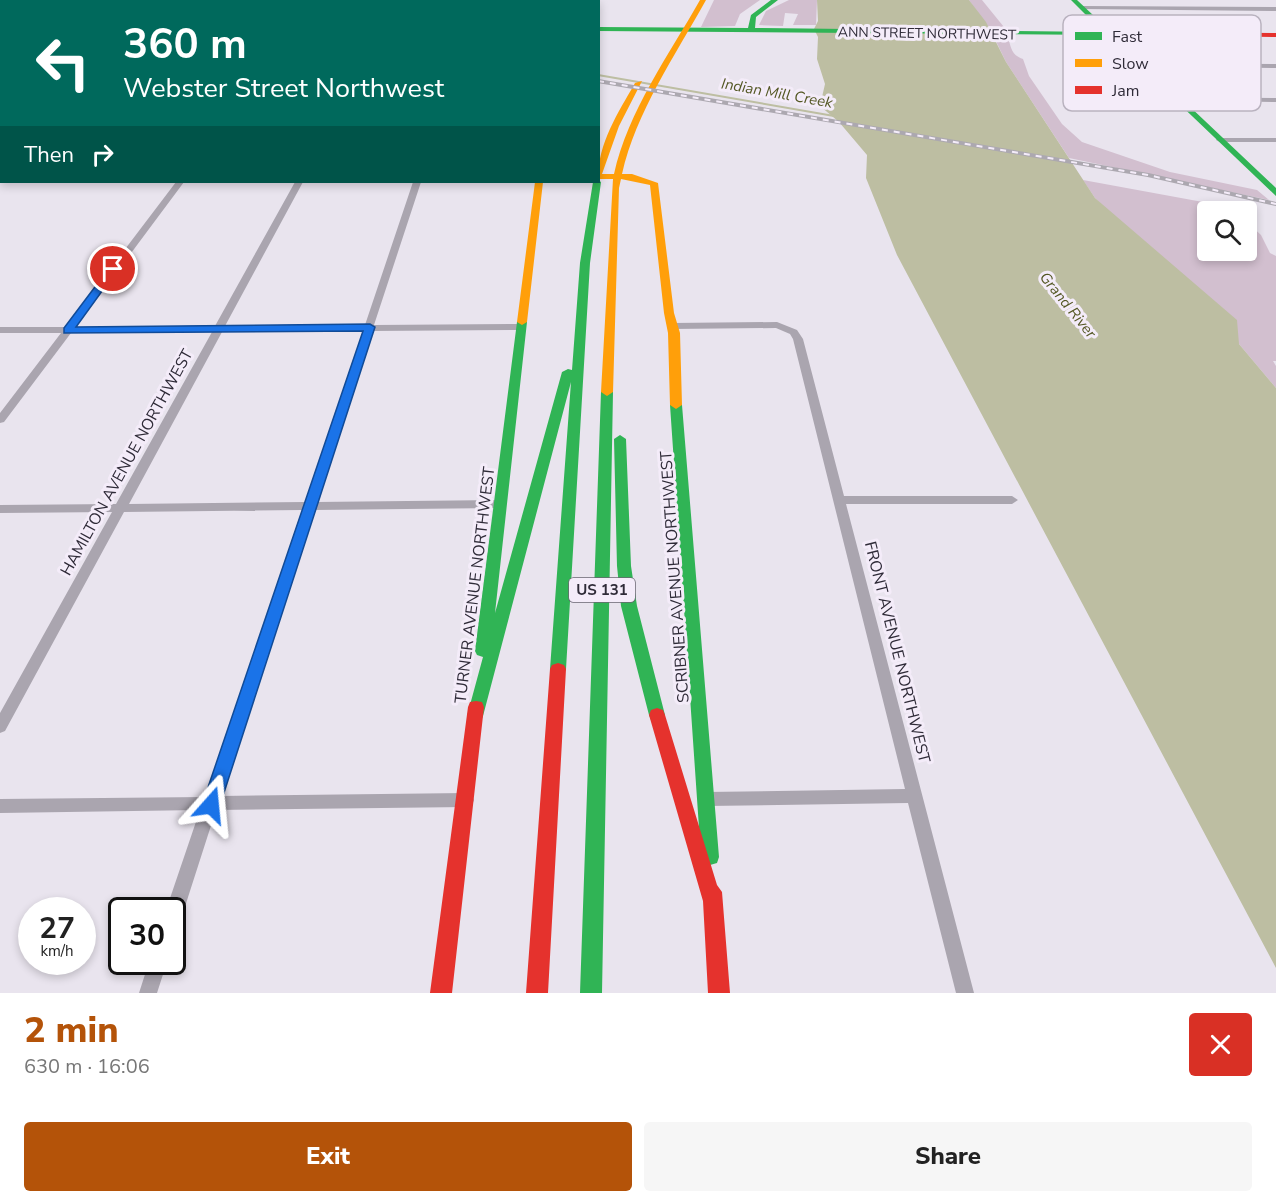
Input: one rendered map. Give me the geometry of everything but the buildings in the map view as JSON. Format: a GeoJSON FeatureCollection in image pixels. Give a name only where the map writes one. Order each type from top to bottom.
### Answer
{"type":"FeatureCollection","features":[{"type":"Feature","properties":{"kind":"main road","name":"US 131"},"geometry":{"type":"LineString","coordinates":[[600,170],[615,126],[688,0]]}},
{"type":"Feature","properties":{"kind":"main road"},"geometry":{"type":"LineString","coordinates":[[696,12],[707,0]]}},
{"type":"Feature","properties":{"kind":"main road"},"geometry":{"type":"LineString","coordinates":[[746,31],[745,16],[766,0]]}},
{"type":"Feature","properties":{"kind":"main road"},"geometry":{"type":"LineString","coordinates":[[746,31],[753,16],[775,0]]}},
{"type":"Feature","properties":{"kind":"main road"},"geometry":{"type":"LineString","coordinates":[[1078,4],[1090,15]]}},
{"type":"Feature","properties":{"kind":"main road","name":"US 131"},"geometry":{"type":"LineString","coordinates":[[591,993],[615,188],[620,164],[634,124],[696,12]]}},
{"type":"Feature","properties":{"kind":"main road","name":"ANN STREET NORTHWEST"},"geometry":{"type":"LineString","coordinates":[[600,29],[1063,35]]}},
{"type":"Feature","properties":{"kind":"main road"},"geometry":{"type":"LineString","coordinates":[[1190,111],[1274,188]]}},
{"type":"Feature","properties":{"kind":"main road","name":"SCRIBNER AVENUE NORTHWEST"},"geometry":{"type":"LineString","coordinates":[[600,176],[632,177],[649,181],[655,187],[672,326],[719,993]]}},
{"type":"Feature","properties":{"kind":"main road","name":"TURNER AVENUE NORTHWEST"},"geometry":{"type":"LineString","coordinates":[[441,993],[539,183]]}},
{"type":"Feature","properties":{"kind":"main road","name":"US 131"},"geometry":{"type":"LineString","coordinates":[[537,993],[582,315],[589,227],[597,183]]}},
{"type":"Feature","properties":{"kind":"main road"},"geometry":{"type":"LineString","coordinates":[[475,716],[542,475],[582,315]]}},
{"type":"Feature","properties":{"kind":"main road"},"geometry":{"type":"LineString","coordinates":[[608,367],[619,410],[624,566],[629,606],[638,650],[683,809],[712,900]]}},
{"type":"Feature","properties":{"kind":"street"},"geometry":{"type":"LineString","coordinates":[[1078,4],[1276,9]]}},
{"type":"Feature","properties":{"kind":"street"},"geometry":{"type":"LineString","coordinates":[[1261,66],[1276,66]]}},
{"type":"Feature","properties":{"kind":"street"},"geometry":{"type":"LineString","coordinates":[[1261,100],[1276,100]]}},
{"type":"Feature","properties":{"kind":"street"},"geometry":{"type":"LineString","coordinates":[[1220,140],[1276,140]]}},
{"type":"Feature","properties":{"kind":"street"},"geometry":{"type":"LineString","coordinates":[[0,420],[179,183]]}},
{"type":"Feature","properties":{"kind":"street","name":"HAMILTON AVENUE NORTHWEST"},"geometry":{"type":"LineString","coordinates":[[0,728],[298,183]]}},
{"type":"Feature","properties":{"kind":"street"},"geometry":{"type":"LineString","coordinates":[[180,897],[417,183]]}},
{"type":"Feature","properties":{"kind":"street","name":"FRONT AVENUE NORTHWEST"},"geometry":{"type":"LineString","coordinates":[[672,326],[785,326],[794,332],[798,339],[965,993]]}},
{"type":"Feature","properties":{"kind":"street"},"geometry":{"type":"LineString","coordinates":[[0,330],[522,327]]}},
{"type":"Feature","properties":{"kind":"street"},"geometry":{"type":"LineString","coordinates":[[840,500],[1012,500]]}},
{"type":"Feature","properties":{"kind":"street"},"geometry":{"type":"LineString","coordinates":[[0,509],[499,504]]}},
{"type":"Feature","properties":{"kind":"street"},"geometry":{"type":"LineString","coordinates":[[706,799],[915,796]]}},
{"type":"Feature","properties":{"kind":"street"},"geometry":{"type":"LineString","coordinates":[[0,806],[465,800]]}},
{"type":"Feature","properties":{"kind":"street"},"geometry":{"type":"LineString","coordinates":[[148,993],[154,975]]}},
{"type":"Feature","properties":{"kind":"shaded area"},"geometry":{"type":"Polygon","coordinates":[[[714,0],[760,0],[740,14],[735,26],[701,27],[714,0]]]}},
{"type":"Feature","properties":{"kind":"shaded area"},"geometry":{"type":"Polygon","coordinates":[[[789,0],[817,0],[816,25],[793,25],[798,14],[785,13],[783,26],[759,25],[766,11],[789,0]]]}},
{"type":"Feature","properties":{"kind":"shaded area"},"geometry":{"type":"Polygon","coordinates":[[[969,0],[982,0],[1008,32],[991,32],[969,0]]]}},
{"type":"Feature","properties":{"kind":"shaded area"},"geometry":{"type":"Polygon","coordinates":[[[994,37],[1008,37],[1014,53],[1023,59],[1029,76],[1062,124],[1082,142],[1170,172],[1257,190],[1269,200],[1069,158],[1006,62],[994,37]]]}},
{"type":"Feature","properties":{"kind":"shaded area"},"geometry":{"type":"Polygon","coordinates":[[[1083,180],[1197,201],[1197,261],[1257,261],[1257,231],[1261,235],[1270,253],[1276,256],[1276,361],[1273,361],[1276,366],[1276,388],[1239,344],[1095,198],[1083,180]]]}},
{"type":"Feature","properties":{"kind":"water","name":"Grand River"},"geometry":{"type":"Polygon","coordinates":[[[817,0],[969,0],[986,22],[1006,62],[1095,198],[1237,320],[1239,344],[1276,388],[1276,968],[897,255],[866,178],[867,155],[839,122],[820,106],[825,84],[817,59],[818,37],[814,29],[818,21],[817,0]]]}},
{"type":"Feature","properties":{"kind":"pier"},"geometry":{"type":"Polygon","coordinates":[[[832,120],[1073,161],[1073,162],[832,120]]]}},
{"type":"Feature","properties":{"kind":"waterway","name":"Indian Mill Creek"},"geometry":{"type":"LineString","coordinates":[[600,75],[834,116]]}},
{"type":"Feature","properties":{"kind":"railway"},"geometry":{"type":"LineString","coordinates":[[600,81],[1148,175],[1276,204]]}},
{"type":"Feature","properties":{"kind":"traffic: fast"},"geometry":{"type":"LineString","coordinates":[[751,31],[753,16],[775,0]]}},
{"type":"Feature","properties":{"kind":"traffic: fast"},"geometry":{"type":"LineString","coordinates":[[1074,0],[1090,15]]}},
{"type":"Feature","properties":{"kind":"traffic: fast"},"geometry":{"type":"LineString","coordinates":[[600,29],[1063,33]]}},
{"type":"Feature","properties":{"kind":"traffic: fast"},"geometry":{"type":"LineString","coordinates":[[1190,111],[1276,193]]}},
{"type":"Feature","properties":{"kind":"traffic: fast"},"geometry":{"type":"LineString","coordinates":[[558,669],[585,263],[597,183]]}},
{"type":"Feature","properties":{"kind":"traffic: fast"},"geometry":{"type":"LineString","coordinates":[[483,651],[522,322]]}},
{"type":"Feature","properties":{"kind":"traffic: fast"},"geometry":{"type":"LineString","coordinates":[[475,716],[568,372]]}},
{"type":"Feature","properties":{"kind":"traffic: fast"},"geometry":{"type":"LineString","coordinates":[[591,993],[607,392]]}},
{"type":"Feature","properties":{"kind":"traffic: fast"},"geometry":{"type":"LineString","coordinates":[[676,405],[710,857]]}},
{"type":"Feature","properties":{"kind":"traffic: fast"},"geometry":{"type":"LineString","coordinates":[[620,439],[624,566],[629,606],[657,715]]}},
{"type":"Feature","properties":{"kind":"traffic: slow"},"geometry":{"type":"LineString","coordinates":[[607,392],[615,188],[623,152],[634,124],[703,0]]}},
{"type":"Feature","properties":{"kind":"traffic: slow"},"geometry":{"type":"LineString","coordinates":[[600,168],[615,126],[639,83]]}},
{"type":"Feature","properties":{"kind":"traffic: slow"},"geometry":{"type":"LineString","coordinates":[[600,176],[632,177],[654,183],[669,313],[674,333],[676,405]]}},
{"type":"Feature","properties":{"kind":"traffic: slow"},"geometry":{"type":"LineString","coordinates":[[522,322],[539,183]]}},
{"type":"Feature","properties":{"kind":"traffic: jam"},"geometry":{"type":"LineString","coordinates":[[1261,35],[1276,35]]}},
{"type":"Feature","properties":{"kind":"traffic: jam"},"geometry":{"type":"LineString","coordinates":[[537,993],[558,669]]}},
{"type":"Feature","properties":{"kind":"traffic: jam"},"geometry":{"type":"LineString","coordinates":[[441,993],[476,707]]}},
{"type":"Feature","properties":{"kind":"traffic: jam"},"geometry":{"type":"LineString","coordinates":[[657,715],[712,900]]}},
{"type":"Feature","properties":{"kind":"traffic: jam"},"geometry":{"type":"LineString","coordinates":[[712,892],[719,993]]}},
{"type":"Feature","properties":{"kind":"route"},"geometry":{"type":"LineString","coordinates":[[113,269],[68,330],[370,327],[211,805]]}}]}
